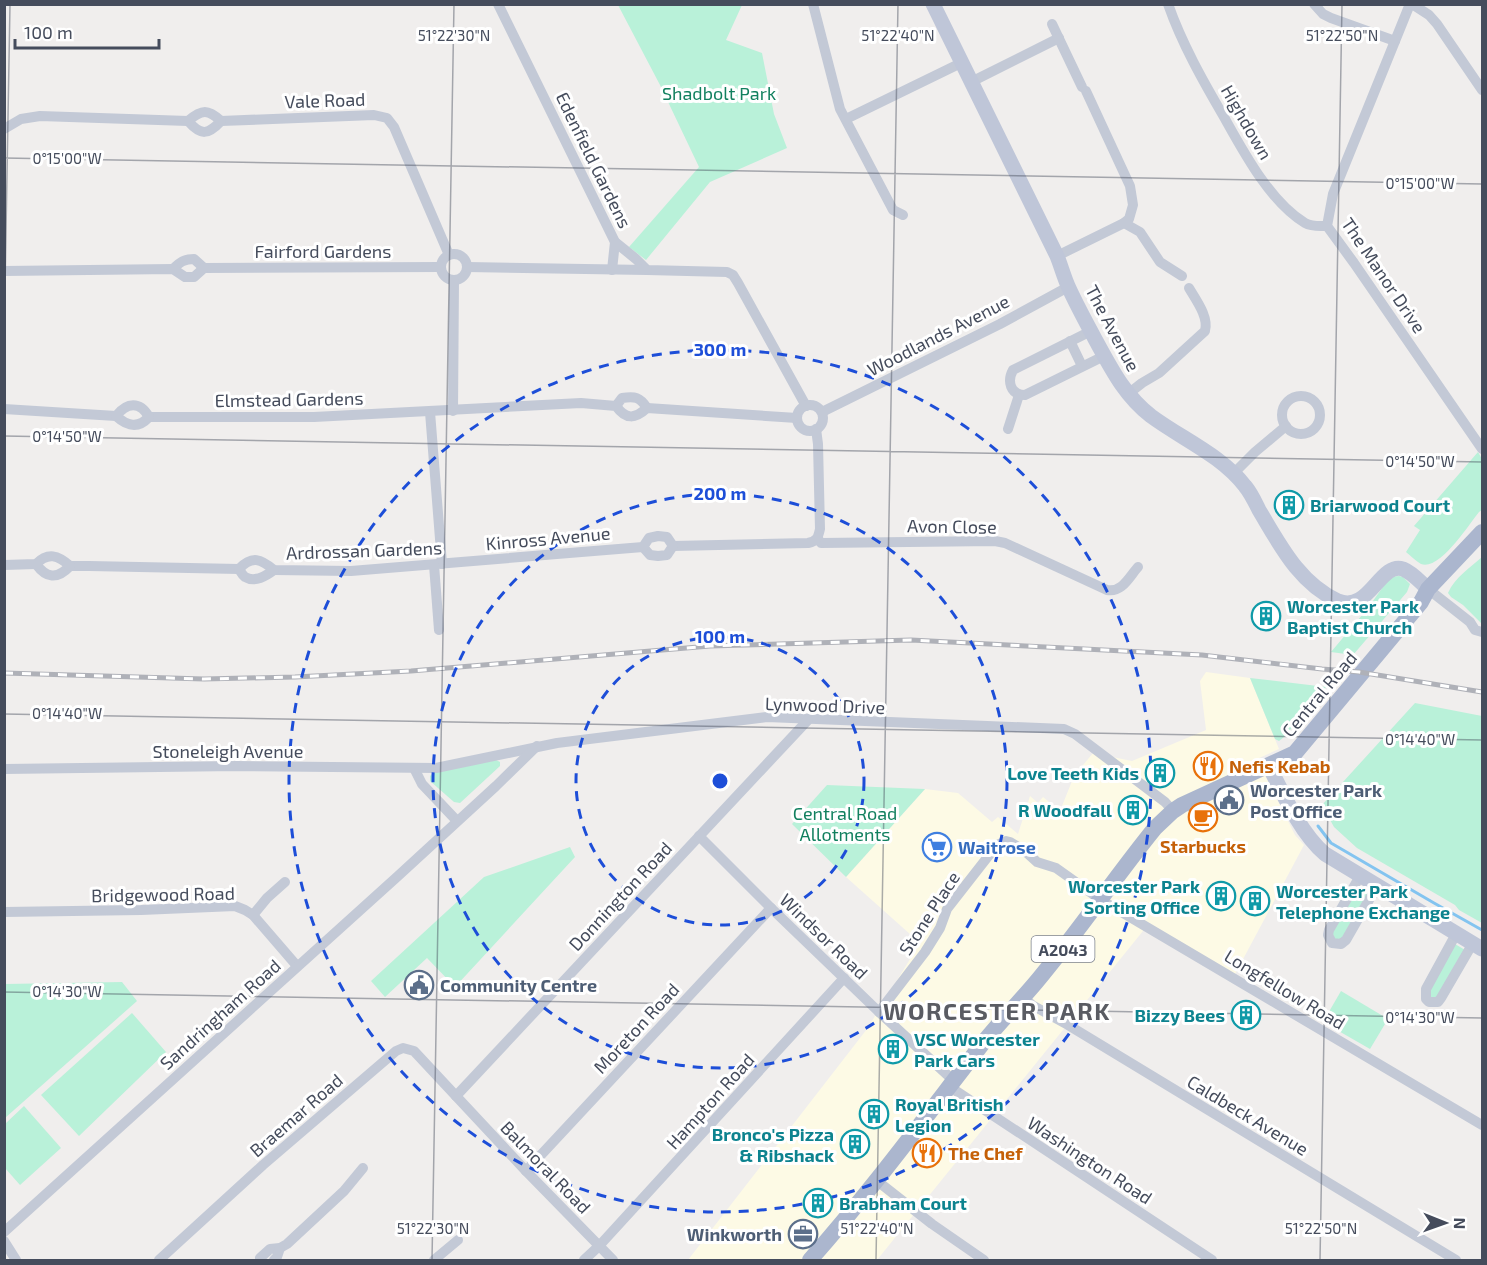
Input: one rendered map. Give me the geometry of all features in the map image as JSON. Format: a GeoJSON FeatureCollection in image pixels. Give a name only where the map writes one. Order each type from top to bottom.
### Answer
{"type":"FeatureCollection","features":[{"type":"Feature","properties":{"kind":"main road","name":"Central Road"},"geometry":{"type":"LineString","coordinates":[[810,1260],[987,1038],[1041,976],[1155,828],[1182,805],[1295,753],[1421,602],[1428,589],[1482,532]]}},
{"type":"Feature","properties":{"kind":"street","name":"Edenfield Gardens"},"geometry":{"type":"LineString","coordinates":[[498,4],[615,242],[647,270]]}},
{"type":"Feature","properties":{"kind":"street"},"geometry":{"type":"LineString","coordinates":[[813,4],[840,109],[893,210],[903,215]]}},
{"type":"Feature","properties":{"kind":"street","name":"The Avenue"},"geometry":{"type":"LineString","coordinates":[[933,4],[1057,256],[1068,287],[1104,356],[1128,394],[1152,416],[1228,467],[1246,488],[1297,571],[1337,600],[1345,603],[1359,600],[1393,569],[1402,569],[1428,589]]}},
{"type":"Feature","properties":{"kind":"street","name":"Highdown"},"geometry":{"type":"LineString","coordinates":[[1168,4],[1182,40],[1214,100],[1266,186],[1287,209],[1305,223],[1312,226],[1327,226]]}},
{"type":"Feature","properties":{"kind":"street"},"geometry":{"type":"LineString","coordinates":[[1314,4],[1323,14],[1331,18],[1395,41]]}},
{"type":"Feature","properties":{"kind":"street"},"geometry":{"type":"LineString","coordinates":[[1411,4],[1429,15],[1437,24],[1482,90]]}},
{"type":"Feature","properties":{"kind":"street","name":"The Manor Drive"},"geometry":{"type":"LineString","coordinates":[[1411,4],[1333,194],[1327,226],[1482,449]]}},
{"type":"Feature","properties":{"kind":"street"},"geometry":{"type":"LineString","coordinates":[[1052,24],[1130,186],[1133,205],[1129,219],[1124,223],[1057,256]]}},
{"type":"Feature","properties":{"kind":"street"},"geometry":{"type":"LineString","coordinates":[[971,82],[1059,38]]}},
{"type":"Feature","properties":{"kind":"street"},"geometry":{"type":"LineString","coordinates":[[846,119],[962,63]]}},
{"type":"Feature","properties":{"kind":"street","name":"Vale Road"},"geometry":{"type":"LineString","coordinates":[[4,129],[21,119],[40,116],[188,121],[196,114],[205,111],[221,121],[374,115],[387,118],[394,128],[449,255]]}},
{"type":"Feature","properties":{"kind":"street","name":"Vale Road"},"geometry":{"type":"LineString","coordinates":[[188,121],[196,130],[205,133],[214,129],[221,121]]}},
{"type":"Feature","properties":{"kind":"street"},"geometry":{"type":"LineString","coordinates":[[1124,223],[1143,235],[1160,262],[1182,276]]}},
{"type":"Feature","properties":{"kind":"street"},"geometry":{"type":"LineString","coordinates":[[612,270],[615,242]]}},
{"type":"Feature","properties":{"kind":"street"},"geometry":{"type":"LineString","coordinates":[[449,255],[459,256],[467,267],[460,278],[454,280],[448,279],[443,274],[441,267],[442,262],[449,255]]}},
{"type":"Feature","properties":{"kind":"street","name":"Fairford Gardens"},"geometry":{"type":"LineString","coordinates":[[173,269],[183,260],[188,259],[194,259],[204,268],[441,267]]}},
{"type":"Feature","properties":{"kind":"street"},"geometry":{"type":"LineString","coordinates":[[467,267],[727,272],[733,276],[744,293],[806,406]]}},
{"type":"Feature","properties":{"kind":"street","name":"Fairford Gardens"},"geometry":{"type":"LineString","coordinates":[[4,271],[173,269],[185,278],[194,278],[204,268]]}},
{"type":"Feature","properties":{"kind":"street"},"geometry":{"type":"LineString","coordinates":[[453,411],[454,280]]}},
{"type":"Feature","properties":{"kind":"street","name":"Woodlands Avenue"},"geometry":{"type":"LineString","coordinates":[[822,412],[1000,324],[1068,287]]}},
{"type":"Feature","properties":{"kind":"street"},"geometry":{"type":"LineString","coordinates":[[1128,394],[1159,373],[1205,331],[1204,318],[1190,288]]}},
{"type":"Feature","properties":{"kind":"street"},"geometry":{"type":"LineString","coordinates":[[1091,331],[1013,370],[1010,376],[1013,391],[1019,395],[1025,395],[1104,356]]}},
{"type":"Feature","properties":{"kind":"street"},"geometry":{"type":"LineString","coordinates":[[1070,342],[1082,366]]}},
{"type":"Feature","properties":{"kind":"street"},"geometry":{"type":"LineString","coordinates":[[1008,429],[1019,395]]}},
{"type":"Feature","properties":{"kind":"street"},"geometry":{"type":"LineString","coordinates":[[616,406],[622,398],[633,396],[641,399],[647,408]]}},
{"type":"Feature","properties":{"kind":"street"},"geometry":{"type":"LineString","coordinates":[[439,630],[430,412],[581,403],[616,406],[621,413],[632,417],[640,415],[647,408],[797,418]]}},
{"type":"Feature","properties":{"kind":"street"},"geometry":{"type":"LineString","coordinates":[[812,405],[822,412],[822,425],[816,429],[808,431],[798,423],[797,418],[801,409],[806,406],[812,405]]}},
{"type":"Feature","properties":{"kind":"street","name":"Elmstead Gardens"},"geometry":{"type":"LineString","coordinates":[[116,416],[122,408],[138,406],[145,409],[149,417]]}},
{"type":"Feature","properties":{"kind":"street","name":"Elmstead Gardens"},"geometry":{"type":"LineString","coordinates":[[4,409],[116,416],[128,425],[138,425],[149,417]]}},
{"type":"Feature","properties":{"kind":"street","name":"Elmstead Gardens"},"geometry":{"type":"LineString","coordinates":[[149,417],[314,417],[430,412]]}},
{"type":"Feature","properties":{"kind":"street"},"geometry":{"type":"LineString","coordinates":[[1233,473],[1286,426]]}},
{"type":"Feature","properties":{"kind":"street"},"geometry":{"type":"LineString","coordinates":[[816,429],[820,529],[818,538]]}},
{"type":"Feature","properties":{"kind":"street","name":"Kinross Avenue"},"geometry":{"type":"LineString","coordinates":[[643,547],[649,538],[658,536],[667,537],[673,546]]}},
{"type":"Feature","properties":{"kind":"street","name":"Kinross Avenue"},"geometry":{"type":"LineString","coordinates":[[673,546],[808,543],[818,538]]}},
{"type":"Feature","properties":{"kind":"street","name":"Avon Close"},"geometry":{"type":"LineString","coordinates":[[818,538],[821,543],[995,541],[1005,543],[1113,591],[1119,588],[1138,567]]}},
{"type":"Feature","properties":{"kind":"street","name":"Kinross Avenue"},"geometry":{"type":"LineString","coordinates":[[643,547],[650,555],[658,556],[667,555],[673,546]]}},
{"type":"Feature","properties":{"kind":"street","name":"Kinross Avenue"},"geometry":{"type":"LineString","coordinates":[[456,563],[643,547]]}},
{"type":"Feature","properties":{"kind":"street","name":"Ardrossan Gardens"},"geometry":{"type":"LineString","coordinates":[[4,565],[36,564],[47,556],[56,556],[70,566],[239,569],[246,577],[255,579],[265,577],[273,570]]}},
{"type":"Feature","properties":{"kind":"street","name":"Ardrossan Gardens"},"geometry":{"type":"LineString","coordinates":[[239,569],[245,562],[255,560],[264,562],[273,570],[351,571],[456,563]]}},
{"type":"Feature","properties":{"kind":"street","name":"Ardrossan Gardens"},"geometry":{"type":"LineString","coordinates":[[36,564],[42,572],[48,575],[58,575],[70,566]]}},
{"type":"Feature","properties":{"kind":"street"},"geometry":{"type":"LineString","coordinates":[[1428,589],[1479,631]]}},
{"type":"Feature","properties":{"kind":"street","name":"Lynwood Drive"},"geometry":{"type":"LineString","coordinates":[[451,765],[537,746],[767,717],[1064,729],[1070,731],[1165,802],[1173,811]]}},
{"type":"Feature","properties":{"kind":"street","name":"Donnington Road"},"geometry":{"type":"LineString","coordinates":[[456,1096],[808,720]]}},
{"type":"Feature","properties":{"kind":"street","name":"Sandringham Road"},"geometry":{"type":"LineString","coordinates":[[4,1232],[496,786],[537,746]]}},
{"type":"Feature","properties":{"kind":"street"},"geometry":{"type":"LineString","coordinates":[[1274,763],[1284,795],[1312,842],[1325,854],[1478,946],[1438,1002],[1429,1002],[1426,999],[1426,989],[1456,934]]}},
{"type":"Feature","properties":{"kind":"street","name":"Stoneleigh Avenue"},"geometry":{"type":"LineString","coordinates":[[4,769],[237,766],[436,768],[451,765]]}},
{"type":"Feature","properties":{"kind":"street"},"geometry":{"type":"LineString","coordinates":[[414,768],[422,784],[457,821]]}},
{"type":"Feature","properties":{"kind":"street","name":"Windsor Road"},"geometry":{"type":"LineString","coordinates":[[699,836],[952,1084]]}},
{"type":"Feature","properties":{"kind":"street","name":"Stone Place"},"geometry":{"type":"LineString","coordinates":[[879,1012],[929,947],[948,909],[999,843],[1010,842],[1037,862],[1056,868],[1101,900]]}},
{"type":"Feature","properties":{"kind":"street"},"geometry":{"type":"LineString","coordinates":[[1360,876],[1329,930],[1328,935],[1332,943],[1341,944],[1346,940],[1377,886]]}},
{"type":"Feature","properties":{"kind":"street"},"geometry":{"type":"LineString","coordinates":[[253,915],[264,895],[285,882]]}},
{"type":"Feature","properties":{"kind":"street","name":"Longfellow Road"},"geometry":{"type":"LineString","coordinates":[[1101,900],[1482,1125]]}},
{"type":"Feature","properties":{"kind":"street","name":"Bridgewood Road"},"geometry":{"type":"LineString","coordinates":[[4,912],[235,906],[253,915],[297,966]]}},
{"type":"Feature","properties":{"kind":"street","name":"Moreton Road"},"geometry":{"type":"LineString","coordinates":[[526,1171],[771,908]]}},
{"type":"Feature","properties":{"kind":"street","name":"Hampton Road"},"geometry":{"type":"LineString","coordinates":[[584,1260],[844,978]]}},
{"type":"Feature","properties":{"kind":"street","name":"Caldbeck Avenue"},"geometry":{"type":"LineString","coordinates":[[1023,997],[1032,1005],[1456,1260]]}},
{"type":"Feature","properties":{"kind":"street","name":"Braemar Road"},"geometry":{"type":"LineString","coordinates":[[159,1260],[263,1165],[396,1051],[403,1048],[414,1050],[456,1096]]}},
{"type":"Feature","properties":{"kind":"street","name":"Washington Road"},"geometry":{"type":"LineString","coordinates":[[952,1084],[1212,1260]]}},
{"type":"Feature","properties":{"kind":"street","name":"Balmoral Road"},"geometry":{"type":"LineString","coordinates":[[456,1096],[613,1260]]}},
{"type":"Feature","properties":{"kind":"street"},"geometry":{"type":"LineString","coordinates":[[261,1260],[260,1258],[270,1249],[280,1248],[287,1244],[344,1191],[363,1168]]}},
{"type":"Feature","properties":{"kind":"street"},"geometry":{"type":"LineString","coordinates":[[876,1180],[932,1224],[984,1260]]}},
{"type":"Feature","properties":{"kind":"street"},"geometry":{"type":"LineString","coordinates":[[434,1260],[458,1240]]}},
{"type":"Feature","properties":{"kind":"street"},"geometry":{"type":"LineString","coordinates":[[4,1241],[16,1260]]}},
{"type":"Feature","properties":{"kind":"street"},"geometry":{"type":"LineString","coordinates":[[274,1260],[280,1248]]}},
{"type":"Feature","properties":{"kind":"shaded area"},"geometry":{"type":"Polygon","coordinates":[[[1206,672],[1250,678],[1279,749],[1257,759],[1295,835],[1304,845],[1234,976],[1147,926],[877,1260],[688,1260],[867,1029],[920,943],[846,877],[925,789],[958,793],[992,822],[998,817],[1018,834],[1030,796],[1038,803],[1043,797],[1060,811],[1074,776],[1093,753],[1132,761],[1206,730],[1200,681],[1206,672]]]}},
{"type":"Feature","properties":{"kind":"green space","name":"Shadbolt Park"},"geometry":{"type":"Polygon","coordinates":[[[618,5],[742,5],[726,40],[762,53],[774,114],[787,148],[710,182],[646,260],[629,247],[699,167],[618,5]]]}},
{"type":"Feature","properties":{"kind":"green space"},"geometry":{"type":"Polygon","coordinates":[[[1478,452],[1482,459],[1482,510],[1445,554],[1437,561],[1421,564],[1406,552],[1420,530],[1414,526],[1478,452]]]}},
{"type":"Feature","properties":{"kind":"green space"},"geometry":{"type":"Polygon","coordinates":[[[1482,557],[1481,623],[1448,593],[1459,577],[1482,557]]]}},
{"type":"Feature","properties":{"kind":"green space"},"geometry":{"type":"Polygon","coordinates":[[[1399,576],[1410,584],[1407,592],[1353,655],[1331,652],[1368,608],[1390,577],[1399,576]]]}},
{"type":"Feature","properties":{"kind":"green space"},"geometry":{"type":"Polygon","coordinates":[[[1250,678],[1326,687],[1279,741],[1275,739],[1250,678]]]}},
{"type":"Feature","properties":{"kind":"green space"},"geometry":{"type":"Polygon","coordinates":[[[1415,703],[1482,716],[1482,923],[1357,848],[1334,827],[1322,805],[1415,703]]]}},
{"type":"Feature","properties":{"kind":"green space"},"geometry":{"type":"Polygon","coordinates":[[[496,760],[500,762],[500,766],[460,803],[454,802],[430,781],[430,776],[434,772],[496,760]]]}},
{"type":"Feature","properties":{"kind":"green space","name":"Central Road Allotments"},"geometry":{"type":"Polygon","coordinates":[[[827,785],[925,789],[846,877],[792,824],[827,785]]]}},
{"type":"Feature","properties":{"kind":"green space"},"geometry":{"type":"Polygon","coordinates":[[[570,847],[575,857],[455,987],[427,958],[385,997],[371,981],[484,877],[570,847]]]}},
{"type":"Feature","properties":{"kind":"green space"},"geometry":{"type":"Polygon","coordinates":[[[1359,886],[1369,892],[1342,938],[1335,940],[1332,932],[1359,886]]]}},
{"type":"Feature","properties":{"kind":"green space"},"geometry":{"type":"Polygon","coordinates":[[[1455,944],[1465,950],[1436,998],[1431,998],[1428,990],[1455,944]]]}},
{"type":"Feature","properties":{"kind":"green space"},"geometry":{"type":"Polygon","coordinates":[[[122,982],[137,1001],[5,1118],[5,984],[122,982]]]}},
{"type":"Feature","properties":{"kind":"green space"},"geometry":{"type":"Polygon","coordinates":[[[1341,991],[1388,1019],[1370,1049],[1323,1022],[1341,991]]]}},
{"type":"Feature","properties":{"kind":"green space"},"geometry":{"type":"Polygon","coordinates":[[[132,1013],[166,1052],[79,1136],[41,1095],[132,1013]]]}},
{"type":"Feature","properties":{"kind":"green space"},"geometry":{"type":"Polygon","coordinates":[[[24,1106],[61,1148],[20,1185],[5,1168],[5,1124],[24,1106]]]}},
{"type":"Feature","properties":{"kind":"waterway"},"geometry":{"type":"LineString","coordinates":[[1318,826],[1331,843],[1482,930]]}},
{"type":"Feature","properties":{"kind":"railway"},"geometry":{"type":"LineString","coordinates":[[4,673],[204,679],[295,677],[411,671],[710,646],[911,640],[1202,655],[1359,672],[1482,692]]}},
{"type":"Feature","properties":{"kind":"place","name":"Briarwood Court"},"geometry":{"type":"Point","coordinates":[1289,505]}},
{"type":"Feature","properties":{"kind":"place","name":"Worcester Park Baptist Church"},"geometry":{"type":"Point","coordinates":[1266,616]}},
{"type":"Feature","properties":{"kind":"place","name":"Nefis Kebab"},"geometry":{"type":"Point","coordinates":[1208,766]}},
{"type":"Feature","properties":{"kind":"place","name":"Love Teeth Kids"},"geometry":{"type":"Point","coordinates":[1160,773]}},
{"type":"Feature","properties":{"kind":"place","name":"Worcester Park Post Office"},"geometry":{"type":"Point","coordinates":[1229,800]}},
{"type":"Feature","properties":{"kind":"place","name":"R Woodfall"},"geometry":{"type":"Point","coordinates":[1133,810]}},
{"type":"Feature","properties":{"kind":"place","name":"Starbucks"},"geometry":{"type":"Point","coordinates":[1203,817]}},
{"type":"Feature","properties":{"kind":"place","name":"Waitrose"},"geometry":{"type":"Point","coordinates":[937,847]}},
{"type":"Feature","properties":{"kind":"place","name":"Worcester Park Sorting Office"},"geometry":{"type":"Point","coordinates":[1221,896]}},
{"type":"Feature","properties":{"kind":"place","name":"Worcester Park Telephone Exchange"},"geometry":{"type":"Point","coordinates":[1255,901]}},
{"type":"Feature","properties":{"kind":"place","name":"Community Centre"},"geometry":{"type":"Point","coordinates":[419,985]}},
{"type":"Feature","properties":{"kind":"place","name":"Bizzy Bees"},"geometry":{"type":"Point","coordinates":[1246,1015]}},
{"type":"Feature","properties":{"kind":"place","name":"VSC Worcester Park Cars"},"geometry":{"type":"Point","coordinates":[893,1049]}},
{"type":"Feature","properties":{"kind":"place","name":"Royal British Legion"},"geometry":{"type":"Point","coordinates":[874,1114]}},
{"type":"Feature","properties":{"kind":"place","name":"Bronco's Pizza & Ribshack"},"geometry":{"type":"Point","coordinates":[855,1144]}},
{"type":"Feature","properties":{"kind":"place","name":"The Chef"},"geometry":{"type":"Point","coordinates":[927,1153]}},
{"type":"Feature","properties":{"kind":"place","name":"Brabham Court"},"geometry":{"type":"Point","coordinates":[818,1203]}},
{"type":"Feature","properties":{"kind":"place","name":"Winkworth"},"geometry":{"type":"Point","coordinates":[803,1234]}},
{"type":"Feature","properties":{"kind":"district","name":"WORCESTER PARK"},"geometry":{"type":"Point","coordinates":[997,1010]}}]}
